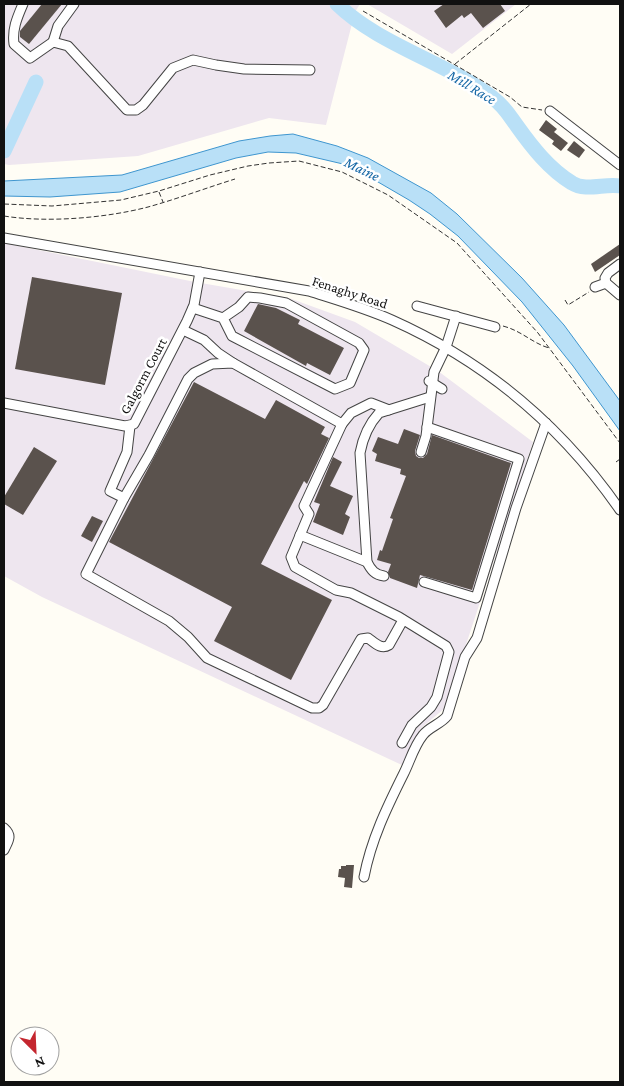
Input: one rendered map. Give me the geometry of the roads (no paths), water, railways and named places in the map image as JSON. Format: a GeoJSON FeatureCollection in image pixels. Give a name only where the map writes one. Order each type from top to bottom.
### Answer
{"type":"FeatureCollection","features":[{"type":"Feature","properties":{"kind":"street"},"geometry":{"type":"LineString","coordinates":[[23,4],[15,23],[14,44],[30,58],[53,42],[58,26],[74,4]]}},
{"type":"Feature","properties":{"kind":"street"},"geometry":{"type":"LineString","coordinates":[[53,42],[68,46],[127,110],[136,110],[143,105],[173,68],[193,60],[244,69],[310,70]]}},
{"type":"Feature","properties":{"kind":"street"},"geometry":{"type":"LineString","coordinates":[[550,111],[620,166]]}},
{"type":"Feature","properties":{"kind":"street","name":"Fenaghy Road"},"geometry":{"type":"LineString","coordinates":[[4,238],[309,292],[351,304],[391,320],[446,347],[490,374],[522,400],[590,468],[620,510]]}},
{"type":"Feature","properties":{"kind":"street"},"geometry":{"type":"LineString","coordinates":[[620,264],[608,273],[605,278],[606,283],[620,295]]}},
{"type":"Feature","properties":{"kind":"street","name":"Galgorm Court"},"geometry":{"type":"LineString","coordinates":[[4,403],[130,426],[136,422],[193,308],[200,272]]}},
{"type":"Feature","properties":{"kind":"street"},"geometry":{"type":"LineString","coordinates":[[595,287],[606,283]]}},
{"type":"Feature","properties":{"kind":"street"},"geometry":{"type":"LineString","coordinates":[[193,308],[223,318],[232,336],[336,389],[350,383],[364,350],[359,343],[286,303],[278,301],[248,297],[223,318]]}},
{"type":"Feature","properties":{"kind":"street"},"geometry":{"type":"LineString","coordinates":[[416,306],[495,327]]}},
{"type":"Feature","properties":{"kind":"street"},"geometry":{"type":"LineString","coordinates":[[421,452],[427,427],[430,381],[446,347],[456,316]]}},
{"type":"Feature","properties":{"kind":"street"},"geometry":{"type":"LineString","coordinates":[[183,330],[204,340],[233,363],[342,424]]}},
{"type":"Feature","properties":{"kind":"street"},"geometry":{"type":"LineString","coordinates":[[233,363],[212,364],[194,373],[188,379],[149,456],[124,498],[86,574],[169,622],[188,637],[207,658],[312,708],[323,705],[361,639],[368,638],[381,647],[386,647],[403,620]]}},
{"type":"Feature","properties":{"kind":"street"},"geometry":{"type":"LineString","coordinates":[[430,381],[442,389]]}},
{"type":"Feature","properties":{"kind":"street"},"geometry":{"type":"LineString","coordinates":[[384,576],[371,569],[367,562],[360,453],[362,439],[373,419],[379,413],[430,397]]}},
{"type":"Feature","properties":{"kind":"street"},"geometry":{"type":"LineString","coordinates":[[390,410],[371,403],[351,413],[342,424],[304,506],[309,514],[291,557],[295,567],[336,590],[351,593],[403,620],[446,646],[449,652],[437,697],[431,707],[412,725],[402,743]]}},
{"type":"Feature","properties":{"kind":"street"},"geometry":{"type":"LineString","coordinates":[[364,877],[368,856],[384,814],[417,744],[424,733],[447,716],[464,658],[477,638],[516,508],[546,423]]}},
{"type":"Feature","properties":{"kind":"street"},"geometry":{"type":"LineString","coordinates":[[124,498],[110,491],[127,452],[130,426]]}},
{"type":"Feature","properties":{"kind":"street"},"geometry":{"type":"LineString","coordinates":[[424,582],[476,598],[519,459],[427,427]]}},
{"type":"Feature","properties":{"kind":"street"},"geometry":{"type":"LineString","coordinates":[[612,498],[620,491]]}},
{"type":"Feature","properties":{"kind":"street"},"geometry":{"type":"LineString","coordinates":[[300,535],[367,562]]}},
{"type":"Feature","properties":{"kind":"street"},"geometry":{"type":"LineString","coordinates":[[4,828],[9,833],[4,850]]}},
{"type":"Feature","properties":{"kind":"water","name":"Maine"},"geometry":{"type":"Polygon","coordinates":[[[293,134],[337,146],[368,158],[431,193],[457,214],[522,278],[564,325],[620,401],[620,431],[573,366],[522,302],[458,236],[409,200],[343,164],[296,153],[268,152],[236,158],[120,192],[50,197],[4,196],[4,181],[122,175],[239,141],[293,134]]]}},
{"type":"Feature","properties":{"kind":"waterway","name":"Mill Race"},"geometry":{"type":"LineString","coordinates":[[337,4],[372,31],[475,85],[493,98],[506,111],[542,157],[572,183],[583,187],[620,186]]}},
{"type":"Feature","properties":{"kind":"waterway","name":"Mill Race"},"geometry":{"type":"LineString","coordinates":[[4,151],[36,82]]}}]}
